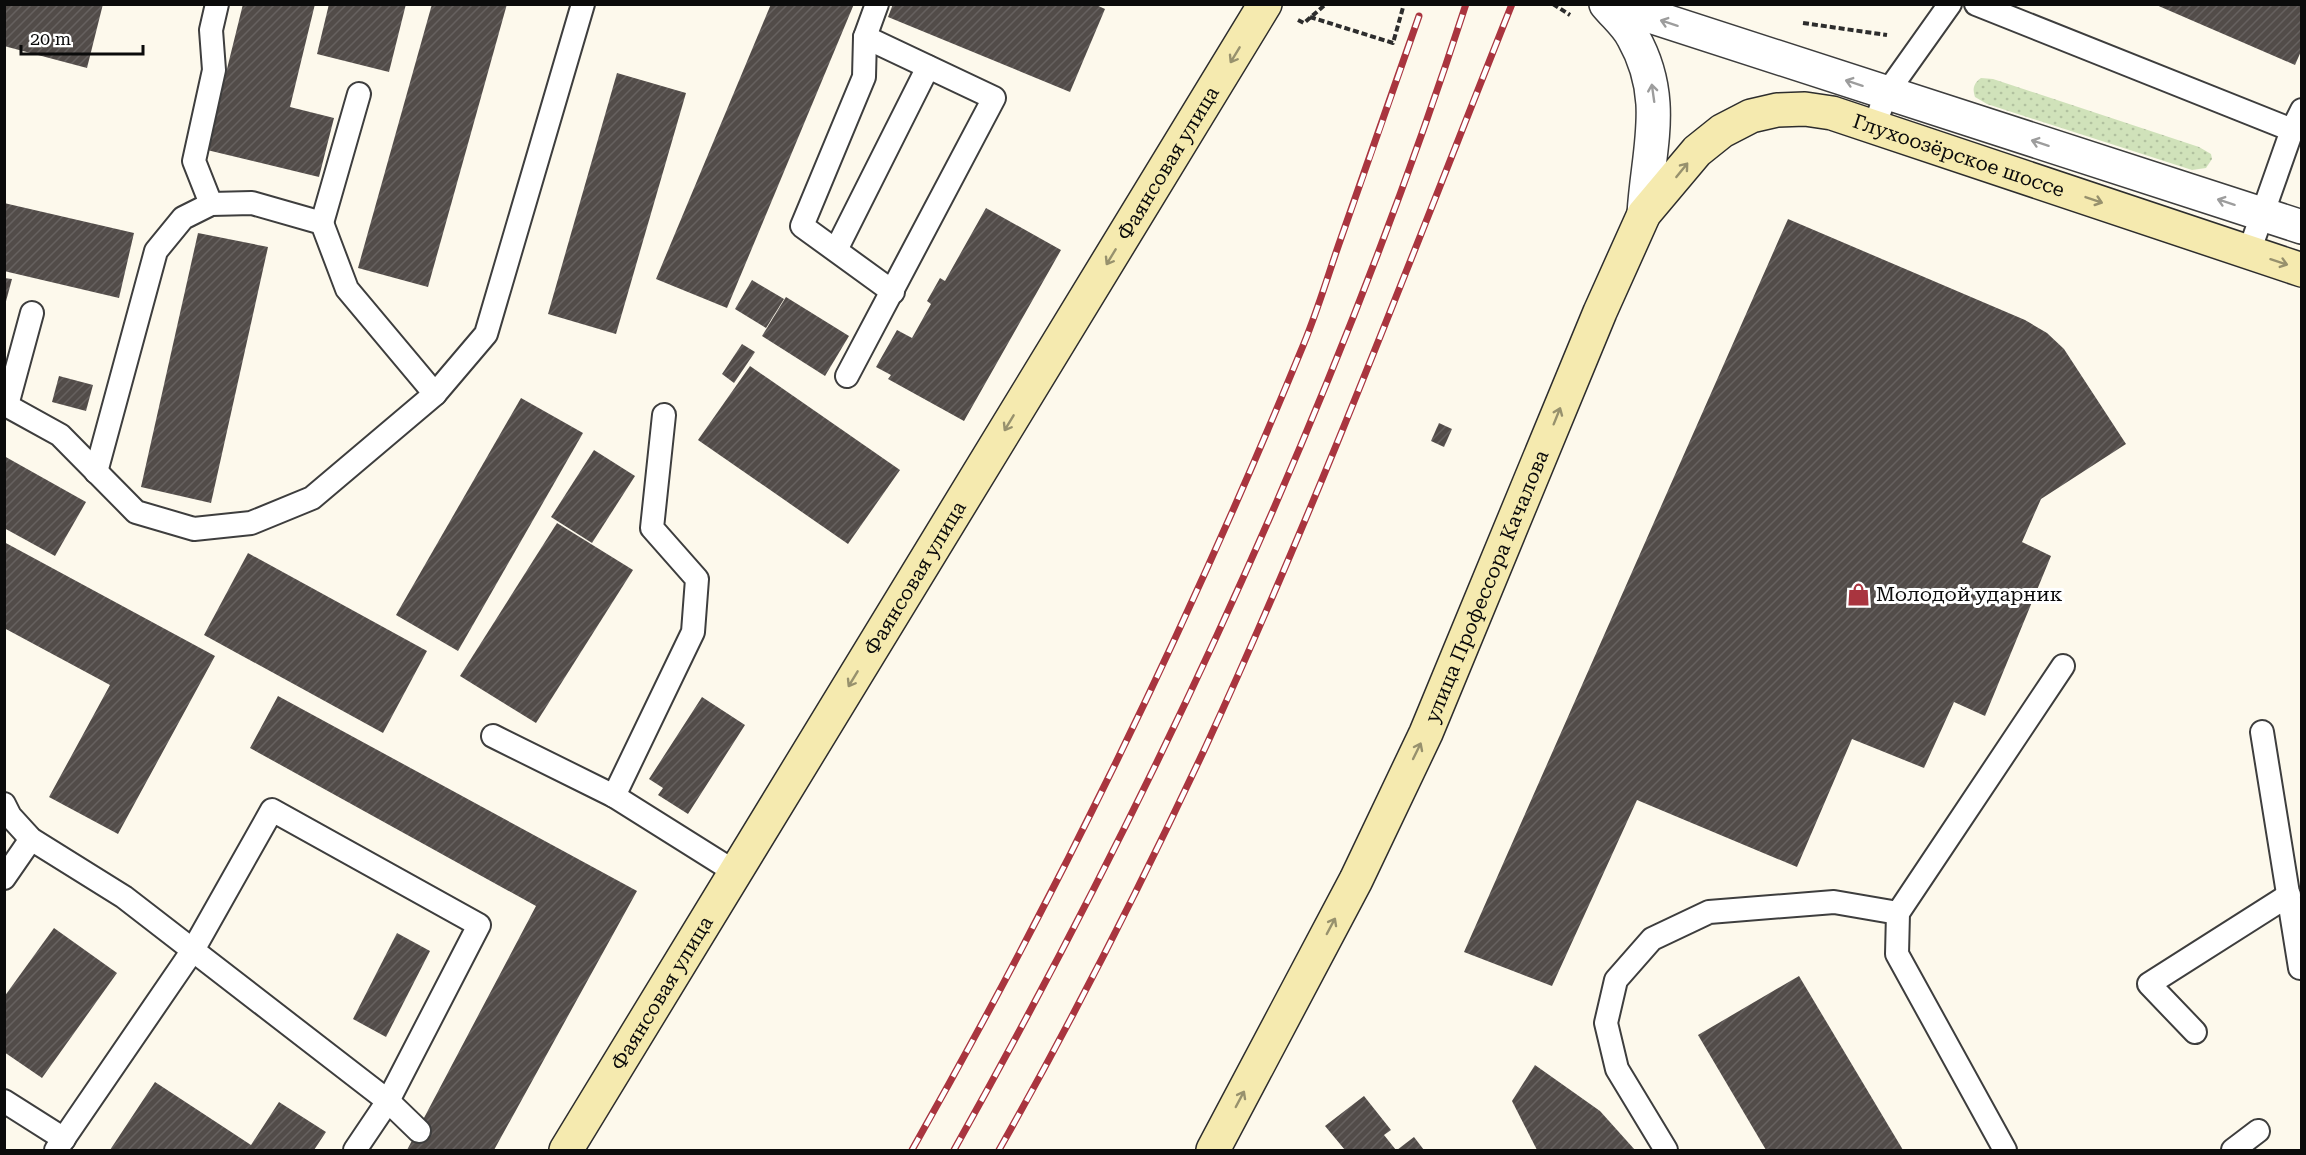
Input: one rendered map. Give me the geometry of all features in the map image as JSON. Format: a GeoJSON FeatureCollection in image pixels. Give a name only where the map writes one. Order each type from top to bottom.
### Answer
{"type":"FeatureCollection","features":[{"type":"Feature","properties":{"kind":"street","name":"Фаянсовая улица"},"geometry":{"type":"LineString","coordinates":[[566,1150],[1265,4]]}},
{"type":"Feature","properties":{"kind":"street","name":"улица Профессора Качалова"},"geometry":{"type":"LineString","coordinates":[[1213,1150],[1356,880],[1426,733],[1644,214],[1655,111],[1651,83],[1632,34],[1606,4]]}},
{"type":"Feature","properties":{"kind":"street","name":"Глухоозёрское шоссе"},"geometry":{"type":"LineString","coordinates":[[1613,4],[1886,94],[2301,226]]}},
{"type":"Feature","properties":{"kind":"street","name":"Глухоозёрское шоссе"},"geometry":{"type":"LineString","coordinates":[[1644,214],[1697,152],[1722,131],[1751,116],[1778,110],[1805,110],[1832,113],[1875,126],[2301,270]]}},
{"type":"Feature","properties":{"kind":"lane"},"geometry":{"type":"LineString","coordinates":[[211,204],[194,161],[214,70],[211,30],[217,4]]}},
{"type":"Feature","properties":{"kind":"lane"},"geometry":{"type":"LineString","coordinates":[[32,313],[6,405],[60,435],[136,512],[194,529],[250,523],[312,498],[435,394],[486,334],[583,4]]}},
{"type":"Feature","properties":{"kind":"lane"},"geometry":{"type":"LineString","coordinates":[[877,4],[865,37],[864,76],[802,226],[893,292]]}},
{"type":"Feature","properties":{"kind":"lane"},"geometry":{"type":"LineString","coordinates":[[1875,126],[1886,94],[1950,4]]}},
{"type":"Feature","properties":{"kind":"lane"},"geometry":{"type":"LineString","coordinates":[[1976,4],[2297,120],[2249,252]]}},
{"type":"Feature","properties":{"kind":"lane"},"geometry":{"type":"LineString","coordinates":[[847,376],[994,98],[865,37]]}},
{"type":"Feature","properties":{"kind":"lane"},"geometry":{"type":"LineString","coordinates":[[836,250],[928,67]]}},
{"type":"Feature","properties":{"kind":"lane"},"geometry":{"type":"LineString","coordinates":[[359,94],[322,223],[346,289],[435,394]]}},
{"type":"Feature","properties":{"kind":"lane"},"geometry":{"type":"LineString","coordinates":[[96,472],[156,251],[183,218],[211,204],[252,203],[322,223]]}},
{"type":"Feature","properties":{"kind":"lane"},"geometry":{"type":"LineString","coordinates":[[614,796],[693,632],[698,579],[652,528],[663,415]]}},
{"type":"Feature","properties":{"kind":"lane"},"geometry":{"type":"LineString","coordinates":[[2005,1150],[1897,954],[1898,913],[2063,666]]}},
{"type":"Feature","properties":{"kind":"lane"},"geometry":{"type":"LineString","coordinates":[[2262,732],[2301,968]]}},
{"type":"Feature","properties":{"kind":"lane"},"geometry":{"type":"LineString","coordinates":[[493,736],[614,796],[735,872]]}},
{"type":"Feature","properties":{"kind":"lane"},"geometry":{"type":"LineString","coordinates":[[4,804],[10,816],[31,840],[124,897],[388,1101],[419,1131]]}},
{"type":"Feature","properties":{"kind":"lane"},"geometry":{"type":"LineString","coordinates":[[4,1101],[60,1145],[193,950],[272,810],[479,925],[388,1101],[355,1150]]}},
{"type":"Feature","properties":{"kind":"lane"},"geometry":{"type":"LineString","coordinates":[[4,878],[31,840]]}},
{"type":"Feature","properties":{"kind":"lane"},"geometry":{"type":"LineString","coordinates":[[2195,1032],[2149,984],[2289,895]]}},
{"type":"Feature","properties":{"kind":"lane"},"geometry":{"type":"LineString","coordinates":[[1666,1150],[1617,1069],[1606,1023],[1616,980],[1652,939],[1709,912],[1834,902],[1898,913]]}},
{"type":"Feature","properties":{"kind":"lane"},"geometry":{"type":"LineString","coordinates":[[2233,1150],[2258,1131]]}},
{"type":"Feature","properties":{"kind":"path"},"geometry":{"type":"LineString","coordinates":[[1304,23],[1326,4]]}},
{"type":"Feature","properties":{"kind":"path"},"geometry":{"type":"LineString","coordinates":[[1310,17],[1393,43],[1404,4]]}},
{"type":"Feature","properties":{"kind":"path"},"geometry":{"type":"LineString","coordinates":[[1795,22],[1862,30],[1923,43]]}},
{"type":"Feature","properties":{"kind":"green space"},"geometry":{"type":"Polygon","coordinates":[[[1981,78],[1993,79],[2199,147],[2211,154],[2212,159],[2206,168],[2192,170],[1987,104],[1974,94],[1974,86],[1981,78]]]}},
{"type":"Feature","properties":{"kind":"building"},"geometry":{"type":"Polygon","coordinates":[[[4,4],[103,4],[87,68],[4,46],[4,4]]]}},
{"type":"Feature","properties":{"kind":"building"},"geometry":{"type":"Polygon","coordinates":[[[243,4],[315,4],[290,107],[334,118],[319,177],[207,150],[243,4]]]}},
{"type":"Feature","properties":{"kind":"building"},"geometry":{"type":"Polygon","coordinates":[[[329,4],[406,4],[389,72],[317,54],[329,4]]]}},
{"type":"Feature","properties":{"kind":"building"},"geometry":{"type":"Polygon","coordinates":[[[432,4],[507,4],[428,287],[358,268],[432,4]]]}},
{"type":"Feature","properties":{"kind":"building"},"geometry":{"type":"Polygon","coordinates":[[[771,4],[854,4],[727,308],[656,279],[771,4]]]}},
{"type":"Feature","properties":{"kind":"building"},"geometry":{"type":"Polygon","coordinates":[[[893,4],[1094,4],[1105,9],[1070,92],[888,17],[893,4]]]}},
{"type":"Feature","properties":{"kind":"building"},"geometry":{"type":"Polygon","coordinates":[[[2154,4],[2302,4],[2302,49],[2295,65],[2154,4]]]}},
{"type":"Feature","properties":{"kind":"building"},"geometry":{"type":"Polygon","coordinates":[[[617,73],[686,93],[616,334],[548,314],[617,73]]]}},
{"type":"Feature","properties":{"kind":"building"},"geometry":{"type":"Polygon","coordinates":[[[4,203],[134,233],[119,298],[4,271],[4,203]]]}},
{"type":"Feature","properties":{"kind":"building"},"geometry":{"type":"Polygon","coordinates":[[[986,208],[1061,250],[964,421],[888,379],[891,375],[876,367],[897,330],[912,338],[931,304],[927,301],[940,278],[945,281],[986,208]]]}},
{"type":"Feature","properties":{"kind":"building"},"geometry":{"type":"Polygon","coordinates":[[[1788,219],[2025,320],[2047,333],[2064,349],[2126,444],[2041,499],[2022,542],[2051,556],[1985,716],[1954,702],[1924,768],[1852,739],[1797,867],[1637,800],[1552,986],[1464,952],[1788,219]]]}},
{"type":"Feature","properties":{"kind":"building"},"geometry":{"type":"Polygon","coordinates":[[[198,233],[268,247],[211,503],[141,487],[198,233]]]}},
{"type":"Feature","properties":{"kind":"building"},"geometry":{"type":"Polygon","coordinates":[[[4,278],[12,279],[5,305],[4,305],[4,278]]]}},
{"type":"Feature","properties":{"kind":"building"},"geometry":{"type":"Polygon","coordinates":[[[752,280],[784,299],[766,328],[735,309],[752,280]]]}},
{"type":"Feature","properties":{"kind":"building"},"geometry":{"type":"Polygon","coordinates":[[[786,297],[849,336],[825,376],[762,336],[786,297]]]}},
{"type":"Feature","properties":{"kind":"building"},"geometry":{"type":"Polygon","coordinates":[[[742,344],[755,352],[734,383],[722,374],[742,344]]]}},
{"type":"Feature","properties":{"kind":"building"},"geometry":{"type":"Polygon","coordinates":[[[750,366],[900,470],[848,544],[698,440],[750,366]]]}},
{"type":"Feature","properties":{"kind":"building"},"geometry":{"type":"Polygon","coordinates":[[[59,376],[93,385],[86,411],[52,402],[59,376]]]}},
{"type":"Feature","properties":{"kind":"building"},"geometry":{"type":"Polygon","coordinates":[[[521,398],[583,433],[458,651],[396,615],[521,398]]]}},
{"type":"Feature","properties":{"kind":"building"},"geometry":{"type":"Polygon","coordinates":[[[1439,423],[1452,429],[1444,447],[1431,441],[1439,423]]]}},
{"type":"Feature","properties":{"kind":"building"},"geometry":{"type":"Polygon","coordinates":[[[594,450],[635,476],[592,543],[551,517],[594,450]]]}},
{"type":"Feature","properties":{"kind":"building"},"geometry":{"type":"Polygon","coordinates":[[[4,456],[86,502],[55,556],[4,528],[4,456]]]}},
{"type":"Feature","properties":{"kind":"building"},"geometry":{"type":"Polygon","coordinates":[[[557,523],[633,570],[536,723],[460,676],[557,523]]]}},
{"type":"Feature","properties":{"kind":"building"},"geometry":{"type":"Polygon","coordinates":[[[4,542],[215,656],[118,834],[49,797],[110,685],[4,628],[4,542]]]}},
{"type":"Feature","properties":{"kind":"building"},"geometry":{"type":"Polygon","coordinates":[[[248,553],[427,651],[383,733],[204,635],[248,553]]]}},
{"type":"Feature","properties":{"kind":"building"},"geometry":{"type":"Polygon","coordinates":[[[278,696],[637,891],[494,1150],[407,1150],[536,906],[250,748],[278,696]]]}},
{"type":"Feature","properties":{"kind":"building"},"geometry":{"type":"Polygon","coordinates":[[[702,697],[745,725],[688,814],[658,795],[663,788],[649,779],[702,697]]]}},
{"type":"Feature","properties":{"kind":"building"},"geometry":{"type":"Polygon","coordinates":[[[54,928],[117,973],[42,1078],[4,1052],[4,997],[54,928]]]}},
{"type":"Feature","properties":{"kind":"building"},"geometry":{"type":"Polygon","coordinates":[[[397,933],[430,951],[386,1037],[353,1019],[397,933]]]}},
{"type":"Feature","properties":{"kind":"building"},"geometry":{"type":"Polygon","coordinates":[[[1799,976],[1903,1150],[1766,1150],[1698,1035],[1799,976]]]}},
{"type":"Feature","properties":{"kind":"building"},"geometry":{"type":"Polygon","coordinates":[[[1535,1065],[1600,1111],[1635,1150],[1537,1150],[1512,1101],[1535,1065]]]}},
{"type":"Feature","properties":{"kind":"building"},"geometry":{"type":"Polygon","coordinates":[[[155,1082],[251,1145],[279,1102],[326,1132],[314,1150],[110,1150],[155,1082]]]}},
{"type":"Feature","properties":{"kind":"building"},"geometry":{"type":"Polygon","coordinates":[[[1364,1096],[1391,1130],[1384,1135],[1396,1150],[1345,1150],[1325,1126],[1364,1096]]]}},
{"type":"Feature","properties":{"kind":"building"},"geometry":{"type":"Polygon","coordinates":[[[1414,1137],[1424,1150],[1397,1150],[1414,1137]]]}},
{"type":"Feature","properties":{"kind":"railway"},"geometry":{"type":"LineString","coordinates":[[954,1150],[1102,874],[1238,590],[1301,445],[1360,300],[1415,152],[1466,4]]}},
{"type":"Feature","properties":{"kind":"railway"},"geometry":{"type":"LineString","coordinates":[[999,1150],[1054,1051],[1132,899],[1247,655],[1364,377],[1512,4]]}},
{"type":"Feature","properties":{"kind":"railway"},"geometry":{"type":"LineString","coordinates":[[912,1150],[1069,857],[1166,658],[1212,557],[1311,325],[1419,16]]}},
{"type":"Feature","properties":{"kind":"place","name":"Молодой ударник"},"geometry":{"type":"Point","coordinates":[1858,594]}}]}
